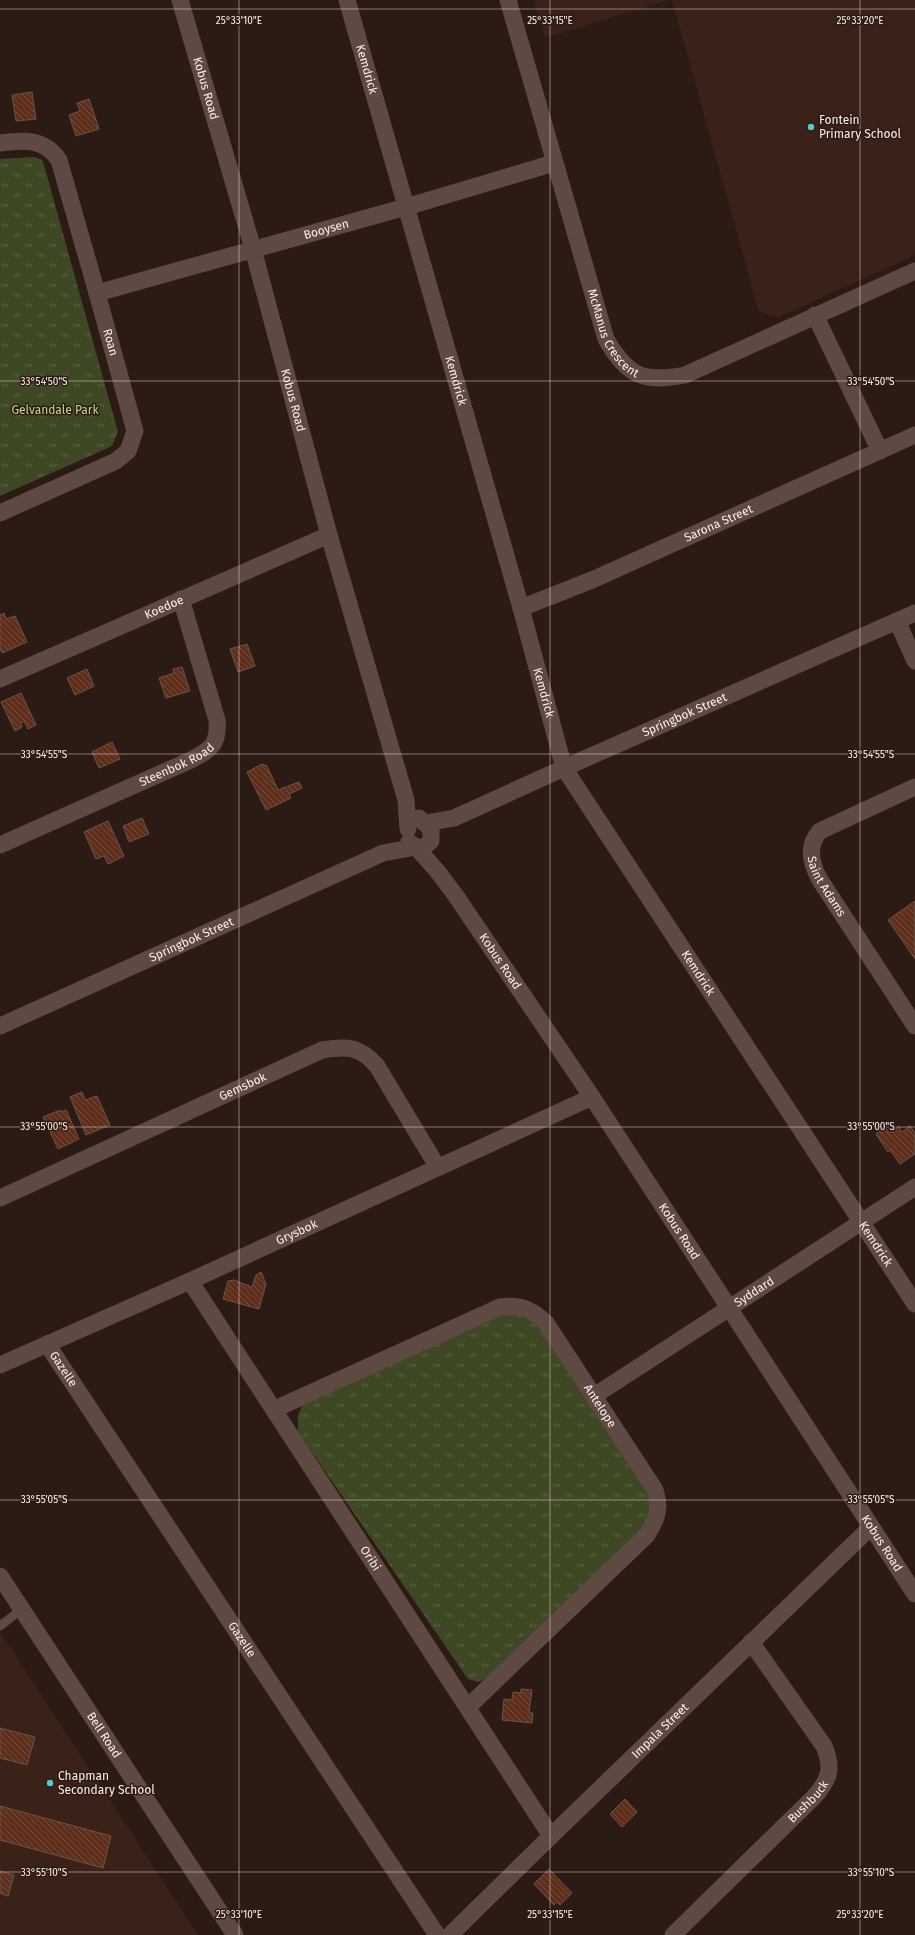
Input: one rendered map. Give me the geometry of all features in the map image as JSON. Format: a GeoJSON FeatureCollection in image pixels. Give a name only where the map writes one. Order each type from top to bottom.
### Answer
{"type":"FeatureCollection","features":[{"type":"Feature","properties":{"kind":"street","name":"Kobus Road"},"geometry":{"type":"LineString","coordinates":[[180,0],[252,249],[329,535],[406,800],[420,834],[438,872],[592,1097],[915,1594]]}},
{"type":"Feature","properties":{"kind":"street","name":"Kemdrick"},"geometry":{"type":"LineString","coordinates":[[347,0],[521,608],[564,768],[915,1304]]}},
{"type":"Feature","properties":{"kind":"street","name":"McManus Crescent"},"geometry":{"type":"LineString","coordinates":[[508,0],[606,339],[615,355],[633,372],[649,379],[664,379],[685,375],[915,271]]}},
{"type":"Feature","properties":{"kind":"street","name":"Roan"},"geometry":{"type":"LineString","coordinates":[[0,143],[31,140],[44,145],[59,160],[135,431],[128,451],[116,461],[0,513]]}},
{"type":"Feature","properties":{"kind":"street","name":"Booysen"},"geometry":{"type":"LineString","coordinates":[[97,293],[406,207],[554,163]]}},
{"type":"Feature","properties":{"kind":"street"},"geometry":{"type":"LineString","coordinates":[[815,315],[880,451]]}},
{"type":"Feature","properties":{"kind":"street","name":"Sarona Street"},"geometry":{"type":"LineString","coordinates":[[521,608],[592,580],[915,436]]}},
{"type":"Feature","properties":{"kind":"street","name":"Koedoe"},"geometry":{"type":"LineString","coordinates":[[0,679],[329,535]]}},
{"type":"Feature","properties":{"kind":"street","name":"Steenbok Road"},"geometry":{"type":"LineString","coordinates":[[0,845],[184,763],[211,748],[216,738],[217,720],[181,599]]}},
{"type":"Feature","properties":{"kind":"street","name":"Springbok Street"},"geometry":{"type":"LineString","coordinates":[[0,1026],[383,853],[454,818],[564,768],[915,613]]}},
{"type":"Feature","properties":{"kind":"street"},"geometry":{"type":"LineString","coordinates":[[897,621],[915,661]]}},
{"type":"Feature","properties":{"kind":"street","name":"Saint Adams"},"geometry":{"type":"LineString","coordinates":[[915,787],[820,831],[814,840],[811,852],[814,868],[820,880],[915,1026]]}},
{"type":"Feature","properties":{"kind":"street","name":"Gemsbok"},"geometry":{"type":"LineString","coordinates":[[0,1198],[322,1050],[339,1047],[348,1047],[359,1051],[369,1057],[377,1066],[437,1166]]}},
{"type":"Feature","properties":{"kind":"street","name":"Grysbok"},"geometry":{"type":"LineString","coordinates":[[0,1365],[190,1281],[437,1166],[592,1097]]}},
{"type":"Feature","properties":{"kind":"street","name":"Syddard"},"geometry":{"type":"LineString","coordinates":[[594,1396],[915,1188]]}},
{"type":"Feature","properties":{"kind":"street","name":"Oribi"},"geometry":{"type":"LineString","coordinates":[[190,1281],[275,1409],[551,1836]]}},
{"type":"Feature","properties":{"kind":"street","name":"Antelope"},"geometry":{"type":"LineString","coordinates":[[275,1409],[489,1312],[509,1306],[521,1307],[532,1311],[546,1323],[655,1490],[659,1508],[655,1522],[647,1535],[468,1707]]}},
{"type":"Feature","properties":{"kind":"street","name":"Gazelle"},"geometry":{"type":"LineString","coordinates":[[47,1344],[437,1935]]}},
{"type":"Feature","properties":{"kind":"street","name":"Impala Street"},"geometry":{"type":"LineString","coordinates":[[450,1935],[871,1527]]}},
{"type":"Feature","properties":{"kind":"street","name":"Bell Road"},"geometry":{"type":"LineString","coordinates":[[0,1576],[235,1935]]}},
{"type":"Feature","properties":{"kind":"street","name":"Bushbuck"},"geometry":{"type":"LineString","coordinates":[[673,1935],[814,1796],[827,1779],[829,1762],[824,1746],[751,1642]]}},
{"type":"Feature","properties":{"kind":"lane"},"geometry":{"type":"LineString","coordinates":[[0,1626],[22,1610]]}},
{"type":"Feature","properties":{"kind":"shaded area"},"geometry":{"type":"Polygon","coordinates":[[[534,0],[668,0],[545,38],[534,0]]]}},
{"type":"Feature","properties":{"kind":"shaded area","name":"Fontein Primary School"},"geometry":{"type":"Polygon","coordinates":[[[672,0],[915,0],[915,255],[779,317],[759,312],[672,0]]]}},
{"type":"Feature","properties":{"kind":"shaded area","name":"Chapman Secondary School"},"geometry":{"type":"Polygon","coordinates":[[[0,1632],[198,1935],[0,1935],[0,1632]]]}},
{"type":"Feature","properties":{"kind":"green space","name":"Gelvandale Park"},"geometry":{"type":"Polygon","coordinates":[[[34,157],[42,160],[44,165],[118,432],[112,446],[0,496],[0,159],[34,157]]]}},
{"type":"Feature","properties":{"kind":"green space"},"geometry":{"type":"Polygon","coordinates":[[[517,1313],[531,1320],[541,1330],[652,1501],[649,1522],[487,1678],[479,1682],[468,1679],[298,1432],[298,1416],[302,1406],[504,1314],[517,1313]]]}},
{"type":"Feature","properties":{"kind":"building"},"geometry":{"type":"Polygon","coordinates":[[[32,92],[36,119],[16,121],[12,95],[32,92]]]}},
{"type":"Feature","properties":{"kind":"building"},"geometry":{"type":"Polygon","coordinates":[[[89,99],[99,129],[76,136],[69,115],[80,111],[77,103],[89,99]]]}},
{"type":"Feature","properties":{"kind":"building"},"geometry":{"type":"Polygon","coordinates":[[[4,613],[6,619],[15,616],[27,642],[2,653],[0,649],[0,615],[4,613]]]}},
{"type":"Feature","properties":{"kind":"building"},"geometry":{"type":"Polygon","coordinates":[[[247,644],[255,666],[238,672],[230,649],[247,644]]]}},
{"type":"Feature","properties":{"kind":"building"},"geometry":{"type":"Polygon","coordinates":[[[182,667],[190,691],[166,698],[159,678],[174,673],[173,669],[182,667]]]}},
{"type":"Feature","properties":{"kind":"building"},"geometry":{"type":"Polygon","coordinates":[[[87,669],[94,686],[75,695],[67,678],[87,669]]]}},
{"type":"Feature","properties":{"kind":"building"},"geometry":{"type":"Polygon","coordinates":[[[21,693],[36,725],[28,729],[24,721],[21,723],[22,727],[15,731],[1,702],[21,693]]]}},
{"type":"Feature","properties":{"kind":"building"},"geometry":{"type":"Polygon","coordinates":[[[112,742],[120,759],[99,768],[92,752],[112,742]]]}},
{"type":"Feature","properties":{"kind":"building"},"geometry":{"type":"Polygon","coordinates":[[[262,764],[267,766],[278,790],[299,782],[302,788],[289,794],[291,798],[266,810],[247,772],[262,764]]]}},
{"type":"Feature","properties":{"kind":"building"},"geometry":{"type":"Polygon","coordinates":[[[142,818],[149,834],[129,842],[123,826],[142,818]]]}},
{"type":"Feature","properties":{"kind":"building"},"geometry":{"type":"Polygon","coordinates":[[[108,821],[124,856],[108,864],[104,856],[96,859],[84,832],[108,821]]]}},
{"type":"Feature","properties":{"kind":"building"},"geometry":{"type":"Polygon","coordinates":[[[915,901],[915,959],[888,920],[915,901]]]}},
{"type":"Feature","properties":{"kind":"building"},"geometry":{"type":"Polygon","coordinates":[[[82,1092],[85,1100],[97,1096],[110,1125],[86,1135],[70,1097],[82,1092]]]}},
{"type":"Feature","properties":{"kind":"building"},"geometry":{"type":"Polygon","coordinates":[[[60,1110],[61,1112],[66,1110],[79,1139],[58,1149],[43,1117],[60,1110]]]}},
{"type":"Feature","properties":{"kind":"building"},"geometry":{"type":"Polygon","coordinates":[[[910,1126],[915,1133],[915,1154],[900,1164],[890,1150],[888,1152],[876,1134],[885,1127],[889,1133],[899,1127],[902,1132],[910,1126]]]}},
{"type":"Feature","properties":{"kind":"building"},"geometry":{"type":"Polygon","coordinates":[[[261,1272],[266,1284],[259,1309],[223,1299],[228,1281],[234,1280],[252,1287],[256,1275],[261,1272]]]}},
{"type":"Feature","properties":{"kind":"building"},"geometry":{"type":"Polygon","coordinates":[[[521,1689],[532,1690],[529,1713],[533,1713],[532,1723],[502,1720],[504,1699],[512,1700],[513,1692],[521,1693],[521,1689]]]}},
{"type":"Feature","properties":{"kind":"building"},"geometry":{"type":"Polygon","coordinates":[[[0,1728],[35,1737],[27,1765],[0,1758],[0,1728]]]}},
{"type":"Feature","properties":{"kind":"building"},"geometry":{"type":"Polygon","coordinates":[[[625,1799],[637,1812],[622,1827],[610,1814],[625,1799]]]}},
{"type":"Feature","properties":{"kind":"building"},"geometry":{"type":"Polygon","coordinates":[[[0,1806],[111,1836],[103,1868],[0,1840],[0,1806]]]}},
{"type":"Feature","properties":{"kind":"building"},"geometry":{"type":"Polygon","coordinates":[[[549,1869],[572,1893],[560,1905],[557,1902],[554,1905],[534,1884],[549,1869]]]}},
{"type":"Feature","properties":{"kind":"building"},"geometry":{"type":"Polygon","coordinates":[[[0,1871],[14,1875],[8,1896],[0,1893],[0,1871]]]}},
{"type":"Feature","properties":{"kind":"place","name":"Fontein Primary School"},"geometry":{"type":"Point","coordinates":[811,127]}},
{"type":"Feature","properties":{"kind":"place","name":"Chapman Secondary School"},"geometry":{"type":"Point","coordinates":[50,1783]}}]}
